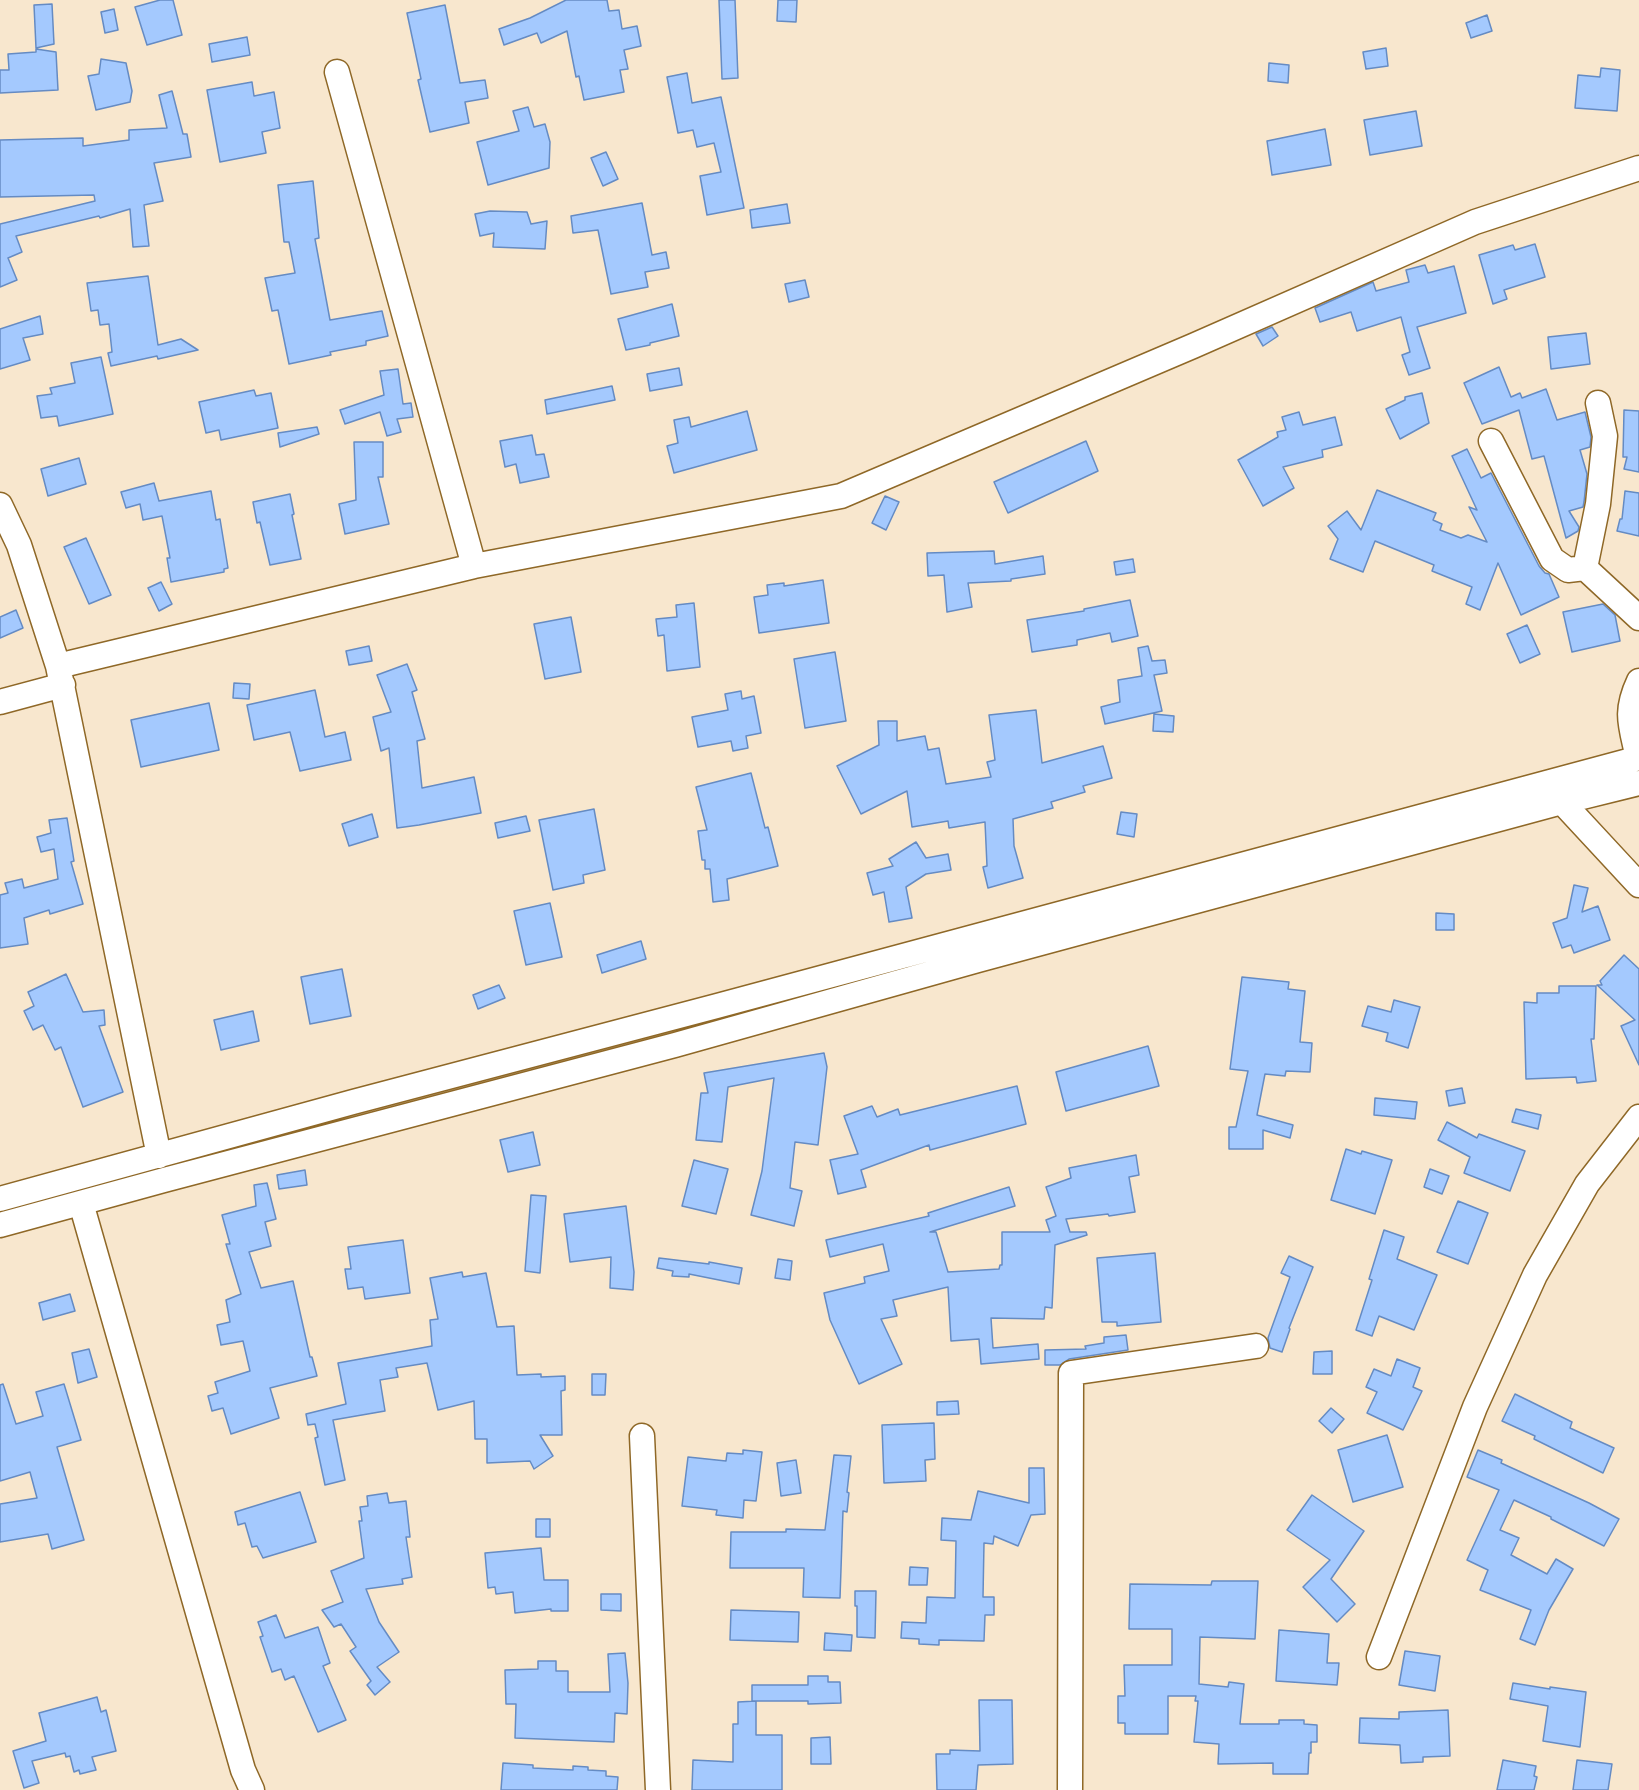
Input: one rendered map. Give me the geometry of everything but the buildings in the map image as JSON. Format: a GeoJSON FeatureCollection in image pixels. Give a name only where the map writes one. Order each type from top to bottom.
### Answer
{"type":"FeatureCollection","features":[{"type":"Feature","properties":{"kind":"street"},"geometry":{"type":"LineString","coordinates":[[337,72],[474,566]]}},
{"type":"Feature","properties":{"kind":"street"},"geometry":{"type":"LineString","coordinates":[[0,702],[61,676],[474,566],[841,496],[1193,346],[1475,222],[1639,168]]}},
{"type":"Feature","properties":{"kind":"street"},"geometry":{"type":"LineString","coordinates":[[1585,568],[1598,504],[1605,436],[1598,402]]}},
{"type":"Feature","properties":{"kind":"street"},"geometry":{"type":"LineString","coordinates":[[1491,441],[1552,559],[1568,570],[1585,568],[1639,618]]}},
{"type":"Feature","properties":{"kind":"street"},"geometry":{"type":"LineString","coordinates":[[0,505],[19,545],[61,676],[159,1156]]}},
{"type":"Feature","properties":{"kind":"street"},"geometry":{"type":"LineString","coordinates":[[0,1199],[420,1084],[1638,758],[1628,712],[1631,698],[1639,681]]}},
{"type":"Feature","properties":{"kind":"street"},"geometry":{"type":"LineString","coordinates":[[1556,779],[1562,802],[1639,885]]}},
{"type":"Feature","properties":{"kind":"street"},"geometry":{"type":"LineString","coordinates":[[0,1225],[675,1045],[978,960],[1639,783]]}},
{"type":"Feature","properties":{"kind":"street"},"geometry":{"type":"LineString","coordinates":[[420,1084],[425,1110]]}},
{"type":"Feature","properties":{"kind":"street"},"geometry":{"type":"LineString","coordinates":[[1379,1657],[1475,1407],[1534,1275],[1587,1184],[1639,1117]]}},
{"type":"Feature","properties":{"kind":"street"},"geometry":{"type":"LineString","coordinates":[[81,1203],[243,1770],[252,1790]]}},
{"type":"Feature","properties":{"kind":"street"},"geometry":{"type":"LineString","coordinates":[[1070,1790],[1071,1373],[1256,1346]]}},
{"type":"Feature","properties":{"kind":"street"},"geometry":{"type":"LineString","coordinates":[[642,1436],[658,1790]]}}]}
